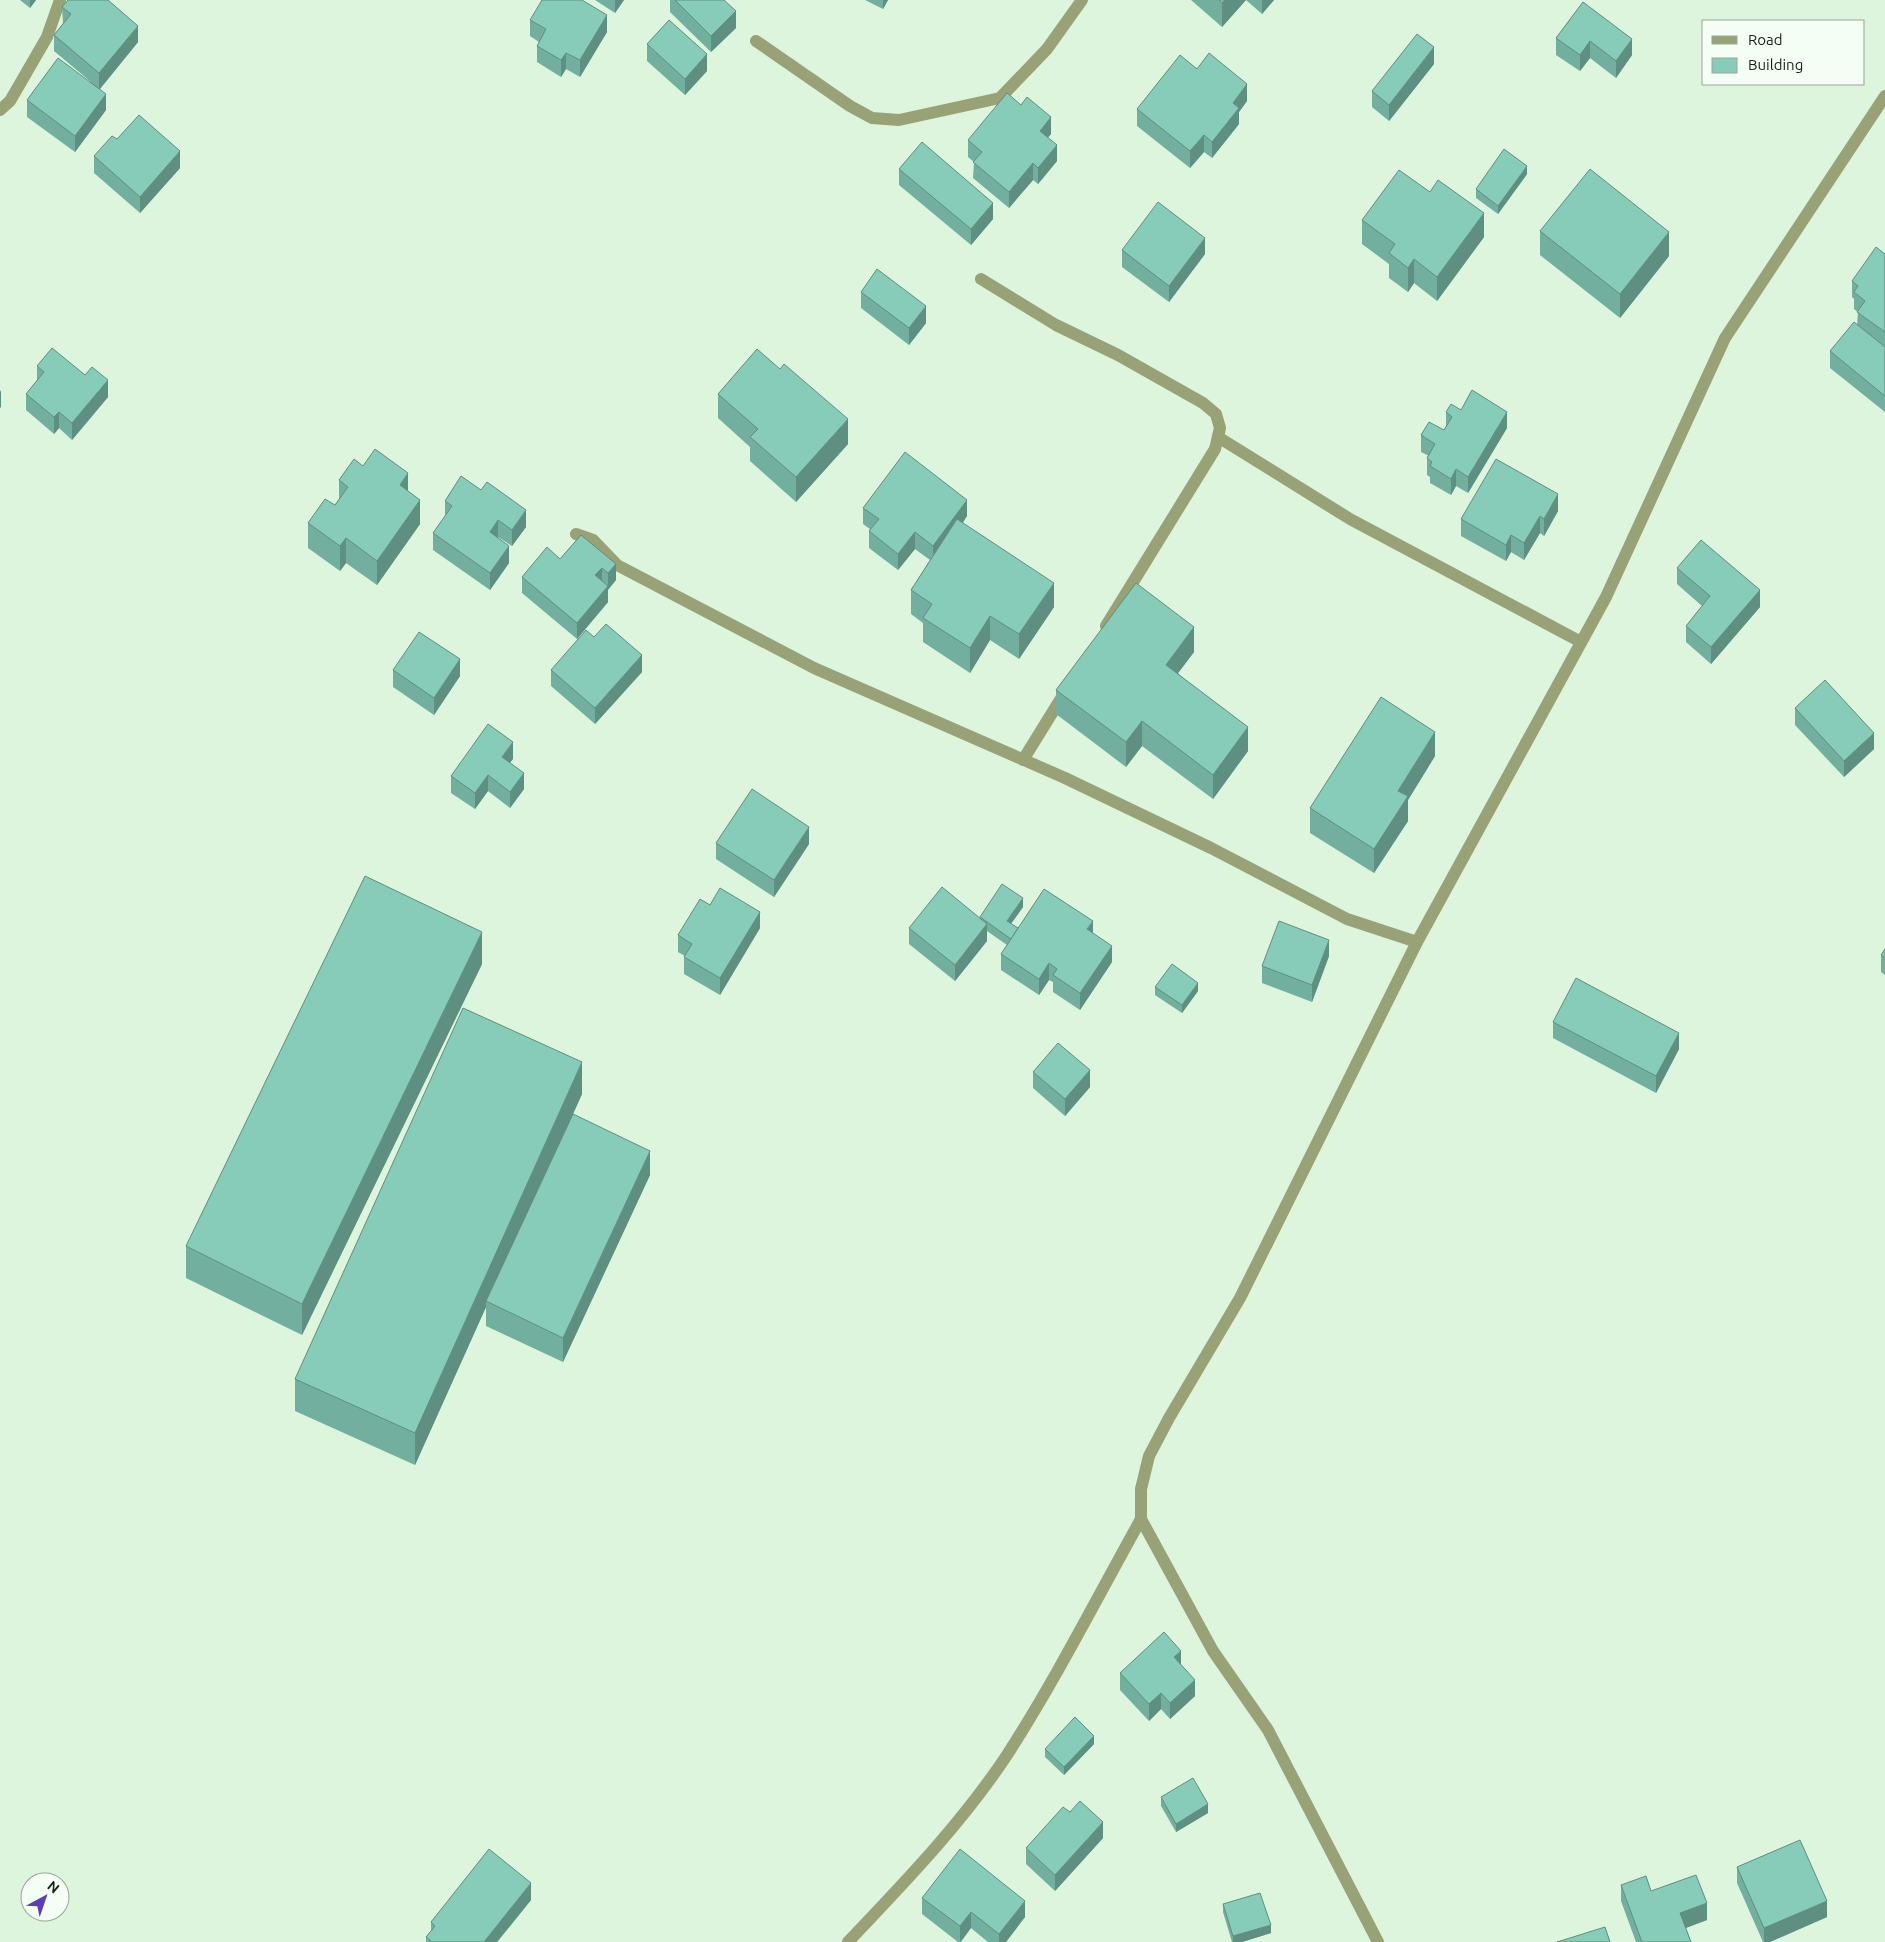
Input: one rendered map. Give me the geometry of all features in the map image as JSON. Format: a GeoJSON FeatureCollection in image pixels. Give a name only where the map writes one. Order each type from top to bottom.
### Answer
{"type":"FeatureCollection","features":[{"type":"Feature","properties":{"kind":"street"},"geometry":{"type":"LineString","coordinates":[[0,110],[10,100],[47,37],[60,0]]}},
{"type":"Feature","properties":{"kind":"street"},"geometry":{"type":"LineString","coordinates":[[756,41],[850,106],[872,118],[899,120],[1000,98],[1047,49],[1082,0]]}},
{"type":"Feature","properties":{"kind":"street"},"geometry":{"type":"LineString","coordinates":[[1378,1942],[1268,1730],[1213,1651],[1141,1518],[1141,1489],[1149,1456],[1169,1418],[1240,1298],[1417,942],[1606,597],[1725,338],[1885,96]]}},
{"type":"Feature","properties":{"kind":"street"},"geometry":{"type":"LineString","coordinates":[[981,279],[1056,325],[1118,355],[1203,403],[1216,414],[1220,428],[1216,449],[1101,634]]}},
{"type":"Feature","properties":{"kind":"street"},"geometry":{"type":"LineString","coordinates":[[1218,437],[1350,519],[1582,642]]}},
{"type":"Feature","properties":{"kind":"street"},"geometry":{"type":"LineString","coordinates":[[576,534],[592,540],[617,565],[814,668],[1023,760],[1211,848],[1346,919],[1417,942]]}},
{"type":"Feature","properties":{"kind":"street"},"geometry":{"type":"LineString","coordinates":[[1023,760],[1070,684]]}},
{"type":"Feature","properties":{"kind":"street"},"geometry":{"type":"LineString","coordinates":[[848,1942],[909,1878],[970,1806],[1006,1756],[1045,1691],[1141,1518]]}},
{"type":"Feature","properties":{"kind":"building"},"geometry":{"type":"Polygon","coordinates":[[[68,0],[108,0],[138,26],[99,73],[54,35],[71,14],[62,7],[68,0]]]}},
{"type":"Feature","properties":{"kind":"building"},"geometry":{"type":"Polygon","coordinates":[[[542,0],[582,0],[607,15],[580,60],[566,53],[561,60],[537,46],[546,29],[530,20],[542,0]]]}},
{"type":"Feature","properties":{"kind":"building"},"geometry":{"type":"Polygon","coordinates":[[[675,0],[724,0],[736,11],[711,36],[675,0]]]}},
{"type":"Feature","properties":{"kind":"building"},"geometry":{"type":"Polygon","coordinates":[[[1583,2],[1632,39],[1616,61],[1590,41],[1580,55],[1556,38],[1583,2]]]}},
{"type":"Feature","properties":{"kind":"building"},"geometry":{"type":"Polygon","coordinates":[[[669,20],[707,54],[685,79],[647,44],[669,20]]]}},
{"type":"Feature","properties":{"kind":"building"},"geometry":{"type":"Polygon","coordinates":[[[1417,34],[1434,47],[1389,105],[1372,91],[1417,34]]]}},
{"type":"Feature","properties":{"kind":"building"},"geometry":{"type":"Polygon","coordinates":[[[1209,53],[1247,84],[1233,103],[1239,108],[1212,142],[1204,135],[1190,151],[1137,109],[1180,55],[1197,69],[1209,53]]]}},
{"type":"Feature","properties":{"kind":"building"},"geometry":{"type":"Polygon","coordinates":[[[58,58],[106,94],[75,136],[27,100],[58,58]]]}},
{"type":"Feature","properties":{"kind":"building"},"geometry":{"type":"Polygon","coordinates":[[[1007,93],[1021,105],[1027,97],[1051,117],[1040,131],[1057,145],[1038,168],[1033,163],[1009,192],[973,162],[982,152],[968,140],[1007,93]]]}},
{"type":"Feature","properties":{"kind":"building"},"geometry":{"type":"Polygon","coordinates":[[[139,115],[180,151],[140,197],[94,156],[112,136],[117,139],[139,115]]]}},
{"type":"Feature","properties":{"kind":"building"},"geometry":{"type":"Polygon","coordinates":[[[922,142],[993,203],[971,229],[899,169],[922,142]]]}},
{"type":"Feature","properties":{"kind":"building"},"geometry":{"type":"Polygon","coordinates":[[[1504,149],[1527,166],[1498,206],[1476,189],[1504,149]]]}},
{"type":"Feature","properties":{"kind":"building"},"geometry":{"type":"Polygon","coordinates":[[[1590,169],[1669,232],[1620,294],[1540,231],[1590,169]]]}},
{"type":"Feature","properties":{"kind":"building"},"geometry":{"type":"Polygon","coordinates":[[[1399,170],[1430,192],[1438,180],[1484,213],[1437,277],[1414,259],[1408,268],[1389,253],[1395,244],[1362,220],[1399,170]]]}},
{"type":"Feature","properties":{"kind":"building"},"geometry":{"type":"Polygon","coordinates":[[[1158,202],[1205,238],[1169,286],[1122,250],[1158,202]]]}},
{"type":"Feature","properties":{"kind":"building"},"geometry":{"type":"Polygon","coordinates":[[[1876,247],[1885,254],[1885,332],[1857,312],[1865,301],[1854,292],[1858,286],[1852,281],[1876,247]]]}},
{"type":"Feature","properties":{"kind":"building"},"geometry":{"type":"Polygon","coordinates":[[[877,269],[926,306],[909,328],[861,292],[877,269]]]}},
{"type":"Feature","properties":{"kind":"building"},"geometry":{"type":"Polygon","coordinates":[[[1854,322],[1885,347],[1885,396],[1830,351],[1854,322]]]}},
{"type":"Feature","properties":{"kind":"building"},"geometry":{"type":"Polygon","coordinates":[[[52,348],[85,375],[92,367],[108,380],[72,423],[59,412],[54,417],[26,394],[44,372],[37,366],[52,348]]]}},
{"type":"Feature","properties":{"kind":"building"},"geometry":{"type":"Polygon","coordinates":[[[757,349],[780,369],[784,364],[848,419],[796,477],[750,437],[758,429],[718,394],[757,349]]]}},
{"type":"Feature","properties":{"kind":"building"},"geometry":{"type":"Polygon","coordinates":[[[1472,390],[1507,412],[1468,477],[1456,469],[1451,479],[1430,466],[1432,462],[1427,458],[1435,444],[1421,435],[1429,422],[1444,430],[1452,417],[1446,412],[1451,404],[1461,410],[1472,390]]]}},
{"type":"Feature","properties":{"kind":"building"},"geometry":{"type":"Polygon","coordinates":[[[375,449],[408,473],[400,485],[420,500],[377,561],[346,538],[340,546],[308,523],[325,499],[335,505],[348,487],[339,480],[354,459],[363,466],[375,449]]]}},
{"type":"Feature","properties":{"kind":"building"},"geometry":{"type":"Polygon","coordinates":[[[905,452],[967,500],[933,546],[915,532],[898,554],[869,531],[879,519],[863,508],[905,452]]]}},
{"type":"Feature","properties":{"kind":"building"},"geometry":{"type":"Polygon","coordinates":[[[1496,459],[1558,494],[1544,519],[1540,516],[1524,543],[1511,535],[1506,545],[1461,519],[1496,459]]]}},
{"type":"Feature","properties":{"kind":"building"},"geometry":{"type":"Polygon","coordinates":[[[461,476],[481,490],[487,482],[526,510],[512,530],[498,520],[490,532],[509,546],[490,573],[433,533],[452,506],[445,501],[461,476]]]}},
{"type":"Feature","properties":{"kind":"building"},"geometry":{"type":"Polygon","coordinates":[[[957,519],[1054,583],[1019,634],[990,616],[970,648],[923,618],[932,604],[911,590],[957,519]]]}},
{"type":"Feature","properties":{"kind":"building"},"geometry":{"type":"Polygon","coordinates":[[[581,535],[616,564],[608,573],[602,568],[595,575],[608,586],[577,623],[522,577],[547,547],[560,559],[581,535]]]}},
{"type":"Feature","properties":{"kind":"building"},"geometry":{"type":"Polygon","coordinates":[[[1701,540],[1760,590],[1711,647],[1686,626],[1710,596],[1677,568],[1701,540]]]}},
{"type":"Feature","properties":{"kind":"building"},"geometry":{"type":"Polygon","coordinates":[[[1136,583],[1194,627],[1166,665],[1248,727],[1213,775],[1142,721],[1126,742],[1056,690],[1136,583]]]}},
{"type":"Feature","properties":{"kind":"building"},"geometry":{"type":"Polygon","coordinates":[[[606,624],[642,655],[595,708],[551,670],[586,630],[594,637],[606,624]]]}},
{"type":"Feature","properties":{"kind":"building"},"geometry":{"type":"Polygon","coordinates":[[[419,632],[460,659],[434,698],[393,670],[419,632]]]}},
{"type":"Feature","properties":{"kind":"building"},"geometry":{"type":"Polygon","coordinates":[[[1825,680],[1874,733],[1844,761],[1795,708],[1825,680]]]}},
{"type":"Feature","properties":{"kind":"building"},"geometry":{"type":"Polygon","coordinates":[[[1381,697],[1435,732],[1398,791],[1408,796],[1374,849],[1310,808],[1381,697]]]}},
{"type":"Feature","properties":{"kind":"building"},"geometry":{"type":"Polygon","coordinates":[[[488,724],[513,742],[502,757],[524,773],[510,792],[488,775],[475,793],[451,776],[488,724]]]}},
{"type":"Feature","properties":{"kind":"building"},"geometry":{"type":"Polygon","coordinates":[[[752,789],[809,827],[774,880],[716,843],[752,789]]]}},
{"type":"Feature","properties":{"kind":"building"},"geometry":{"type":"Polygon","coordinates":[[[365,876],[482,932],[302,1304],[186,1246],[365,876]]]}},
{"type":"Feature","properties":{"kind":"building"},"geometry":{"type":"Polygon","coordinates":[[[1002,884],[1023,898],[1007,921],[1018,928],[1011,939],[980,917],[1002,884]]]}},
{"type":"Feature","properties":{"kind":"building"},"geometry":{"type":"Polygon","coordinates":[[[942,887],[987,924],[955,965],[909,928],[942,887]]]}},
{"type":"Feature","properties":{"kind":"building"},"geometry":{"type":"Polygon","coordinates":[[[720,888],[760,912],[720,978],[684,957],[692,944],[678,935],[700,899],[710,905],[720,888]]]}},
{"type":"Feature","properties":{"kind":"building"},"geometry":{"type":"Polygon","coordinates":[[[1044,889],[1093,921],[1087,929],[1112,946],[1080,993],[1053,975],[1057,969],[1049,963],[1039,979],[1001,954],[1044,889]]]}},
{"type":"Feature","properties":{"kind":"building"},"geometry":{"type":"Polygon","coordinates":[[[1279,921],[1329,940],[1312,985],[1262,966],[1279,921]]]}},
{"type":"Feature","properties":{"kind":"building"},"geometry":{"type":"Polygon","coordinates":[[[1885,949],[1885,958],[1881,955],[1885,949]]]}},
{"type":"Feature","properties":{"kind":"building"},"geometry":{"type":"Polygon","coordinates":[[[1172,964],[1198,983],[1182,1005],[1155,987],[1172,964]]]}},
{"type":"Feature","properties":{"kind":"building"},"geometry":{"type":"Polygon","coordinates":[[[1576,978],[1679,1033],[1656,1076],[1553,1022],[1576,978]]]}},
{"type":"Feature","properties":{"kind":"building"},"geometry":{"type":"Polygon","coordinates":[[[463,1008],[582,1062],[415,1433],[295,1379],[463,1008]]]}},
{"type":"Feature","properties":{"kind":"building"},"geometry":{"type":"Polygon","coordinates":[[[1058,1043],[1090,1070],[1065,1099],[1033,1072],[1058,1043]]]}},
{"type":"Feature","properties":{"kind":"building"},"geometry":{"type":"Polygon","coordinates":[[[573,1114],[650,1151],[563,1338],[486,1301],[573,1114]]]}},
{"type":"Feature","properties":{"kind":"building"},"geometry":{"type":"Polygon","coordinates":[[[1164,1632],[1181,1651],[1174,1657],[1195,1680],[1170,1703],[1161,1693],[1149,1704],[1120,1673],[1164,1632]]]}},
{"type":"Feature","properties":{"kind":"building"},"geometry":{"type":"Polygon","coordinates":[[[1075,1717],[1094,1736],[1064,1767],[1045,1749],[1075,1717]]]}},
{"type":"Feature","properties":{"kind":"building"},"geometry":{"type":"Polygon","coordinates":[[[1193,1778],[1208,1804],[1176,1824],[1161,1797],[1193,1778]]]}},
{"type":"Feature","properties":{"kind":"building"},"geometry":{"type":"Polygon","coordinates":[[[1080,1801],[1103,1822],[1055,1875],[1026,1848],[1063,1807],[1070,1812],[1080,1801]]]}},
{"type":"Feature","properties":{"kind":"building"},"geometry":{"type":"Polygon","coordinates":[[[1800,1840],[1827,1901],[1764,1928],[1737,1867],[1800,1840]]]}},
{"type":"Feature","properties":{"kind":"building"},"geometry":{"type":"Polygon","coordinates":[[[489,1849],[531,1883],[484,1942],[432,1942],[426,1937],[435,1926],[431,1922],[489,1849]]]}},
{"type":"Feature","properties":{"kind":"building"},"geometry":{"type":"Polygon","coordinates":[[[960,1849],[1025,1901],[999,1934],[971,1912],[960,1926],[922,1898],[960,1849]]]}},
{"type":"Feature","properties":{"kind":"building"},"geometry":{"type":"Polygon","coordinates":[[[1696,1875],[1707,1903],[1680,1913],[1691,1942],[1642,1942],[1621,1885],[1646,1876],[1651,1891],[1696,1875]]]}},
{"type":"Feature","properties":{"kind":"building"},"geometry":{"type":"Polygon","coordinates":[[[1260,1893],[1271,1925],[1233,1936],[1223,1904],[1260,1893]]]}},
{"type":"Feature","properties":{"kind":"building"},"geometry":{"type":"Polygon","coordinates":[[[1605,1927],[1610,1942],[1557,1942],[1605,1927]]]}}]}
